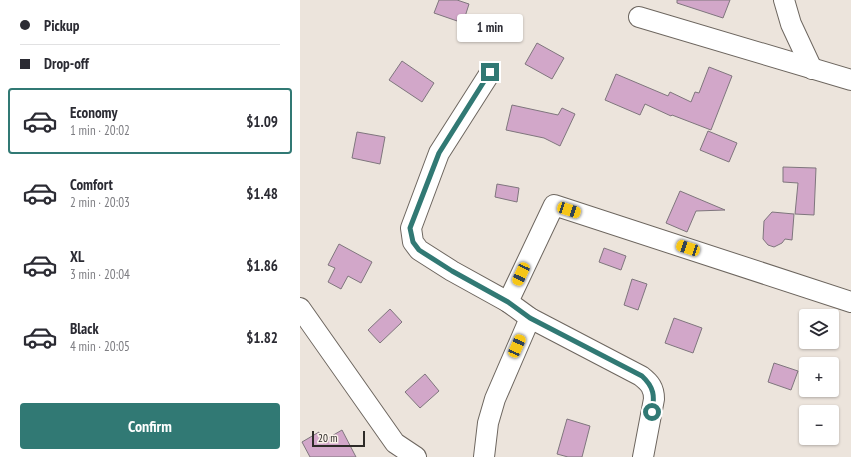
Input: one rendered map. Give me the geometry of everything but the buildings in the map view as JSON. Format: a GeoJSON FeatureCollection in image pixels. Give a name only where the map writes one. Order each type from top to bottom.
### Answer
{"type":"FeatureCollection","features":[{"type":"Feature","properties":{"kind":"street"},"geometry":{"type":"LineString","coordinates":[[784,0],[791,24],[812,69]]}},
{"type":"Feature","properties":{"kind":"street"},"geometry":{"type":"LineString","coordinates":[[639,16],[851,80]]}},
{"type":"Feature","properties":{"kind":"street"},"geometry":{"type":"LineString","coordinates":[[490,72],[439,153],[410,228],[413,242],[419,250],[452,271],[508,302],[530,318],[642,376],[654,390],[646,455]]}},
{"type":"Feature","properties":{"kind":"street"},"geometry":{"type":"LineString","coordinates":[[508,302],[554,205],[851,302]]}},
{"type":"Feature","properties":{"kind":"street"},"geometry":{"type":"LineString","coordinates":[[300,308],[395,443],[416,457]]}},
{"type":"Feature","properties":{"kind":"street"},"geometry":{"type":"LineString","coordinates":[[484,457],[488,423],[495,399],[530,318]]}},
{"type":"Feature","properties":{"kind":"route"},"geometry":{"type":"LineString","coordinates":[[490,72],[439,153],[410,228],[413,242],[419,250],[452,271],[508,302],[530,318],[642,376],[654,390],[652,412]]}}]}
